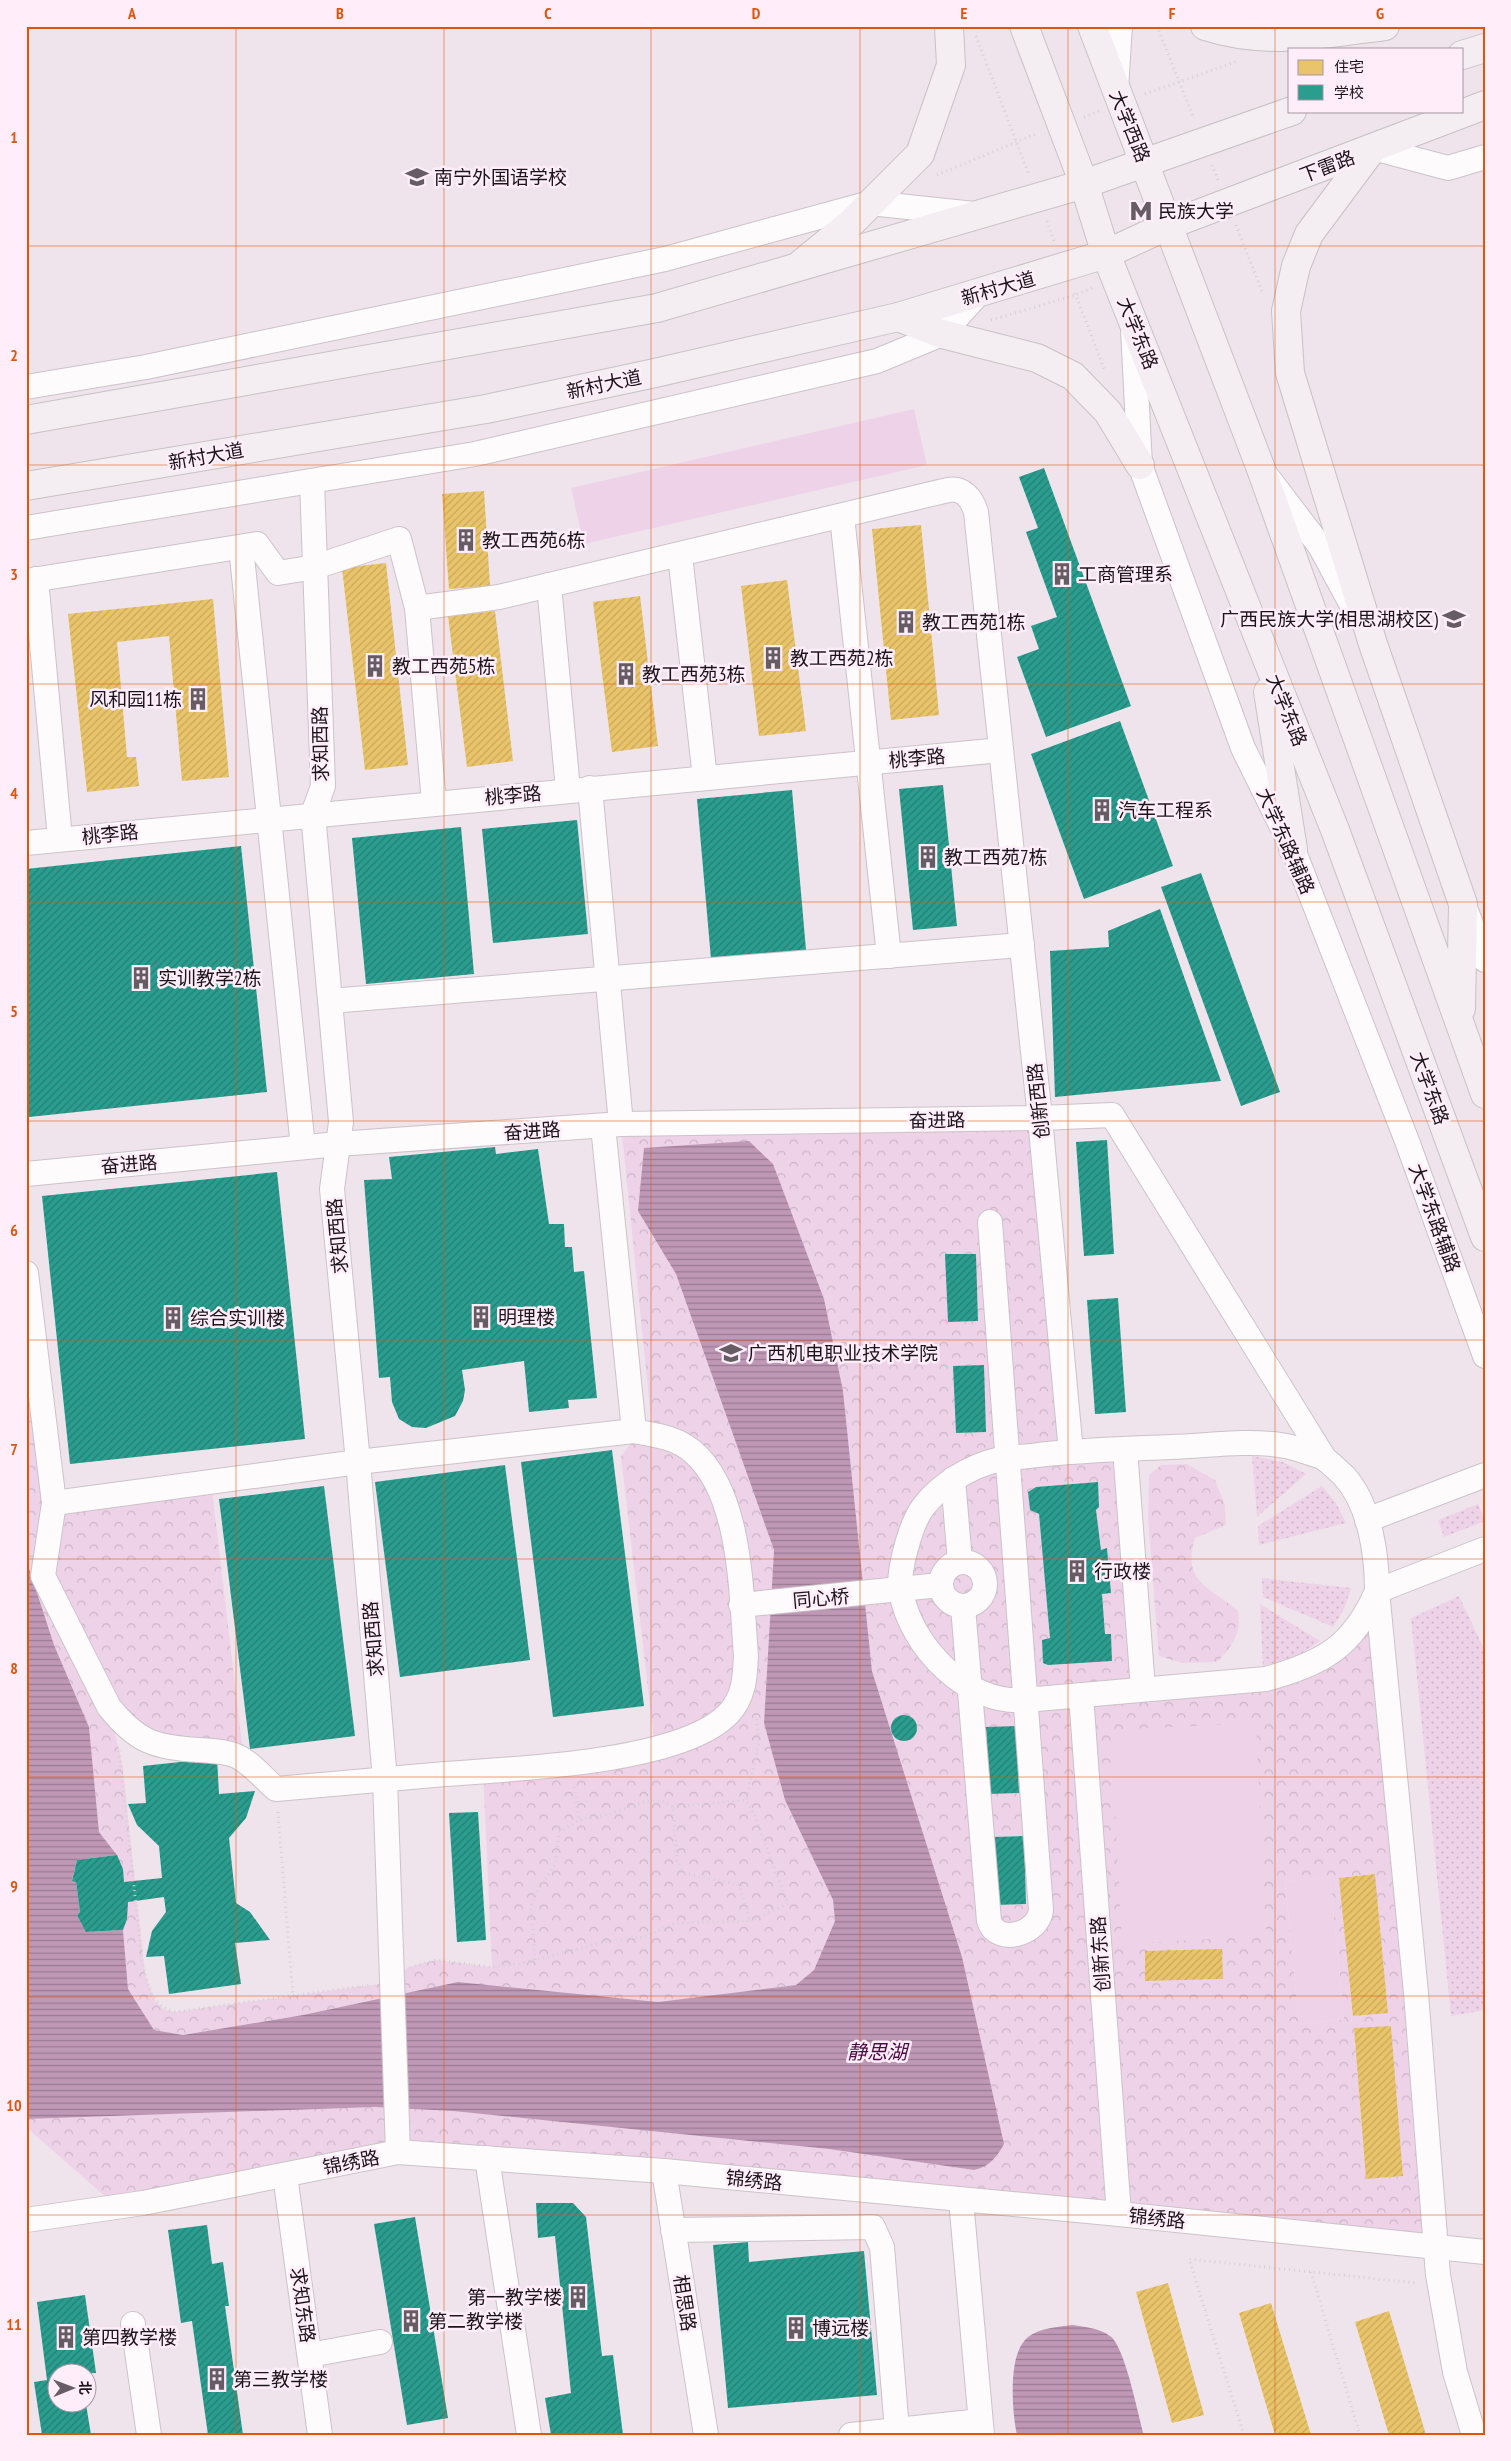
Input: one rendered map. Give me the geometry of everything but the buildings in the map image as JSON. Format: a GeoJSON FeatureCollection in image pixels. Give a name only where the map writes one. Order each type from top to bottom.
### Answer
{"type":"FeatureCollection","features":[{"type":"Feature","properties":{"kind":"main road"},"geometry":{"type":"LineString","coordinates":[[793,270],[851,223],[920,154],[951,65],[949,26]]}},
{"type":"Feature","properties":{"kind":"main road"},"geometry":{"type":"LineString","coordinates":[[1024,26],[1084,184]]}},
{"type":"Feature","properties":{"kind":"main road","name":"大学西路"},"geometry":{"type":"LineString","coordinates":[[1092,26],[1169,225]]}},
{"type":"Feature","properties":{"kind":"main road"},"geometry":{"type":"LineString","coordinates":[[1205,26],[1228,34],[1259,38],[1306,36],[1384,26]]}},
{"type":"Feature","properties":{"kind":"main road"},"geometry":{"type":"LineString","coordinates":[[1381,48],[1398,26]]}},
{"type":"Feature","properties":{"kind":"main road"},"geometry":{"type":"LineString","coordinates":[[1464,54],[1485,48]]}},
{"type":"Feature","properties":{"kind":"main road","name":"下雷路"},"geometry":{"type":"LineString","coordinates":[[1169,225],[1485,106]]}},
{"type":"Feature","properties":{"kind":"main road"},"geometry":{"type":"LineString","coordinates":[[26,420],[657,308],[1084,184],[1289,112]]}},
{"type":"Feature","properties":{"kind":"main road"},"geometry":{"type":"LineString","coordinates":[[1373,148],[1309,234],[1296,266],[1286,311],[1290,373],[1373,644],[1463,904],[1460,1026]]}},
{"type":"Feature","properties":{"kind":"main road","name":"大学东路"},"geometry":{"type":"LineString","coordinates":[[1084,184],[1106,254],[1335,830],[1485,1237]]}},
{"type":"Feature","properties":{"kind":"main road"},"geometry":{"type":"LineString","coordinates":[[1169,225],[1261,469],[1485,1094]]}},
{"type":"Feature","properties":{"kind":"main road","name":"新村大道"},"geometry":{"type":"LineString","coordinates":[[26,486],[486,409],[655,373],[898,317],[1106,254],[1169,225]]}},
{"type":"Feature","properties":{"kind":"main road"},"geometry":{"type":"LineString","coordinates":[[898,317],[942,334],[1037,358],[1073,376],[1108,412],[1140,464]]}},
{"type":"Feature","properties":{"kind":"main road"},"geometry":{"type":"LineString","coordinates":[[1260,641],[1293,849]]}},
{"type":"Feature","properties":{"kind":"street"},"geometry":{"type":"LineString","coordinates":[[1116,91],[1120,26]]}},
{"type":"Feature","properties":{"kind":"street"},"geometry":{"type":"LineString","coordinates":[[1373,148],[1448,168],[1485,156]]}},
{"type":"Feature","properties":{"kind":"street"},"geometry":{"type":"LineString","coordinates":[[26,387],[146,367],[665,259],[870,204],[980,215]]}},
{"type":"Feature","properties":{"kind":"street"},"geometry":{"type":"LineString","coordinates":[[26,528],[475,454],[620,422],[877,361],[942,334],[979,293]]}},
{"type":"Feature","properties":{"kind":"street","name":"大学东路辅路"},"geometry":{"type":"LineString","coordinates":[[1132,318],[1140,464],[1243,748],[1293,849],[1407,1141],[1485,1356]]}},
{"type":"Feature","properties":{"kind":"street"},"geometry":{"type":"LineString","coordinates":[[1261,469],[1320,546],[1373,644]]}},
{"type":"Feature","properties":{"kind":"street","name":"求知西路"},"geometry":{"type":"LineString","coordinates":[[312,481],[323,786],[313,814],[342,1122],[332,1189],[358,1462],[384,1780],[394,1987],[398,2152]]}},
{"type":"Feature","properties":{"kind":"street","name":"创新西路"},"geometry":{"type":"LineString","coordinates":[[417,608],[499,597],[954,489],[964,492],[973,503],[978,522],[1040,1118],[1071,1452]]}},
{"type":"Feature","properties":{"kind":"street"},"geometry":{"type":"LineString","coordinates":[[842,516],[889,956]]}},
{"type":"Feature","properties":{"kind":"street"},"geometry":{"type":"LineString","coordinates":[[60,839],[31,580],[257,544],[278,573],[315,567],[399,539],[417,608],[434,803]]}},
{"type":"Feature","properties":{"kind":"street"},"geometry":{"type":"LineString","coordinates":[[241,547],[303,1147]]}},
{"type":"Feature","properties":{"kind":"street"},"geometry":{"type":"LineString","coordinates":[[680,554],[705,778]]}},
{"type":"Feature","properties":{"kind":"street"},"geometry":{"type":"LineString","coordinates":[[549,585],[607,978],[612,1125],[634,1431]]}},
{"type":"Feature","properties":{"kind":"street","name":"桃李路"},"geometry":{"type":"LineString","coordinates":[[26,842],[1001,750]]}},
{"type":"Feature","properties":{"kind":"street"},"geometry":{"type":"LineString","coordinates":[[1463,904],[1485,960]]}},
{"type":"Feature","properties":{"kind":"street"},"geometry":{"type":"LineString","coordinates":[[330,1001],[1022,945]]}},
{"type":"Feature","properties":{"kind":"street","name":"奋进路"},"geometry":{"type":"LineString","coordinates":[[26,1174],[338,1144],[612,1125],[1040,1118],[1112,1115],[1324,1458]]}},
{"type":"Feature","properties":{"kind":"street"},"geometry":{"type":"LineString","coordinates":[[963,1607],[989,1921],[996,1930],[1014,1935],[1028,1930],[1037,1924],[1041,1910],[1025,1700],[1025,1578],[1006,1458],[990,1222]]}},
{"type":"Feature","properties":{"kind":"street"},"geometry":{"type":"LineString","coordinates":[[26,1273],[54,1503],[34,1577],[109,1708],[121,1723],[143,1739],[162,1747],[214,1751],[233,1755],[247,1763],[276,1789],[570,1764],[655,1749],[685,1740],[716,1724],[729,1713],[741,1696],[746,1664],[742,1605],[734,1535],[725,1502],[705,1463],[690,1450],[670,1438],[634,1431],[358,1462],[54,1503]]}},
{"type":"Feature","properties":{"kind":"street"},"geometry":{"type":"LineString","coordinates":[[1474,2435],[1455,2372],[1440,2285],[1435,2246],[1416,1993],[1377,1591],[1375,1551],[1367,1520],[1352,1486],[1324,1458],[1297,1448],[1255,1444],[1071,1452],[996,1460],[953,1479],[923,1506],[912,1527],[905,1550],[900,1590],[914,1627],[928,1649],[958,1680],[970,1688],[1008,1699],[1025,1700],[1266,1679],[1318,1661],[1340,1646],[1358,1628],[1377,1591],[1485,1549]]}},
{"type":"Feature","properties":{"kind":"street"},"geometry":{"type":"LineString","coordinates":[[1125,1449],[1143,1689]]}},
{"type":"Feature","properties":{"kind":"street"},"geometry":{"type":"LineString","coordinates":[[1367,1520],[1485,1475]]}},
{"type":"Feature","properties":{"kind":"street"},"geometry":{"type":"LineString","coordinates":[[953,1479],[960,1562]]}},
{"type":"Feature","properties":{"kind":"street"},"geometry":{"type":"LineString","coordinates":[[960,1562],[971,1563],[977,1567],[982,1572],[985,1582],[983,1594],[979,1600],[963,1607],[952,1604],[946,1599],[940,1585],[944,1572],[949,1566],[960,1562]]}},
{"type":"Feature","properties":{"kind":"street"},"geometry":{"type":"LineString","coordinates":[[985,1582],[1025,1578]]}},
{"type":"Feature","properties":{"kind":"street","name":"同心桥"},"geometry":{"type":"LineString","coordinates":[[742,1605],[940,1585]]}},
{"type":"Feature","properties":{"kind":"street","name":"创新东路"},"geometry":{"type":"LineString","coordinates":[[1081,1695],[1119,2214]]}},
{"type":"Feature","properties":{"kind":"street","name":"锦绣路"},"geometry":{"type":"LineString","coordinates":[[26,2220],[143,2203],[398,2152],[664,2171],[1119,2214],[1485,2252]]}},
{"type":"Feature","properties":{"kind":"street"},"geometry":{"type":"LineString","coordinates":[[487,2158],[530,2435]]}},
{"type":"Feature","properties":{"kind":"street","name":"相思路"},"geometry":{"type":"LineString","coordinates":[[664,2171],[706,2435]]}},
{"type":"Feature","properties":{"kind":"street","name":"求知东路"},"geometry":{"type":"LineString","coordinates":[[286,2174],[320,2435]]}},
{"type":"Feature","properties":{"kind":"street"},"geometry":{"type":"LineString","coordinates":[[851,2435],[897,2430],[981,2428],[961,2200]]}},
{"type":"Feature","properties":{"kind":"street"},"geometry":{"type":"LineString","coordinates":[[673,2230],[873,2227],[882,2247],[897,2430]]}},
{"type":"Feature","properties":{"kind":"street"},"geometry":{"type":"LineString","coordinates":[[133,2324],[149,2435]]}},
{"type":"Feature","properties":{"kind":"street"},"geometry":{"type":"LineString","coordinates":[[310,2355],[380,2342]]}},
{"type":"Feature","properties":{"kind":"path"},"geometry":{"type":"LineString","coordinates":[[117,1744],[122,1762],[142,1960],[155,2001],[165,2010],[175,2012],[293,1997],[394,1987],[408,1967],[436,1960],[492,1967],[534,1960],[609,1941],[644,1937],[676,1922],[748,1920],[788,1904],[753,1812],[746,1800],[760,1743],[758,1718],[741,1696]]}},
{"type":"Feature","properties":{"kind":"path"},"geometry":{"type":"LineString","coordinates":[[570,1764],[579,1820]]}},
{"type":"Feature","properties":{"kind":"path"},"geometry":{"type":"LineString","coordinates":[[276,1789],[293,1997]]}},
{"type":"Feature","properties":{"kind":"path"},"geometry":{"type":"LineString","coordinates":[[534,1960],[531,1907],[537,1892],[555,1865],[559,1832],[579,1820],[609,1814],[646,1801],[664,1801],[673,1807],[746,1800]]}},
{"type":"Feature","properties":{"kind":"path"},"geometry":{"type":"LineString","coordinates":[[673,1807],[677,1861],[684,1873],[739,1885],[747,1909],[748,1920]]}},
{"type":"Feature","properties":{"kind":"path"},"geometry":{"type":"LineString","coordinates":[[1244,2435],[1189,2259],[1440,2285]]}},
{"type":"Feature","properties":{"kind":"path"},"geometry":{"type":"LineString","coordinates":[[1311,2272],[1360,2435]]}},
{"type":"Feature","properties":{"kind":"green space"},"geometry":{"type":"Polygon","coordinates":[[[914,409],[927,465],[584,544],[571,488],[914,409]]]}},
{"type":"Feature","properties":{"kind":"green space"},"geometry":{"type":"Polygon","coordinates":[[[1040,1118],[1071,1451],[1125,1449],[1143,1689],[1293,1671],[1370,1608],[1435,2246],[398,2152],[117,2207],[26,2127],[26,2119],[375,2107],[453,2111],[829,2149],[974,2170],[988,2164],[999,2154],[962,1957],[872,1671],[843,1391],[638,1211],[676,1274],[774,1550],[764,1723],[785,1800],[833,1900],[835,1921],[814,1970],[796,1985],[658,2002],[458,1982],[303,2015],[183,2035],[154,2030],[128,1989],[123,1930],[86,1932],[77,1915],[80,1912],[76,1882],[72,1881],[77,1860],[117,1854],[99,1832],[89,1727],[54,1645],[26,1559],[26,1273],[54,1502],[211,1481],[244,1761],[176,1748],[109,1709],[122,1762],[145,1973],[155,2001],[165,2010],[175,2012],[393,1982],[408,1967],[436,1960],[492,1967],[483,1771],[655,1749],[621,1456],[651,1419],[621,1124],[1040,1118]],[[946,1254],[948,1322],[978,1321],[976,1254],[946,1254]],[[984,1365],[953,1366],[956,1433],[986,1432],[984,1365]],[[1098,1482],[1035,1487],[1028,1492],[1030,1510],[1039,1514],[1050,1638],[1042,1640],[1043,1663],[1048,1665],[1112,1661],[1111,1634],[1105,1634],[1102,1594],[1111,1593],[1107,1549],[1101,1550],[1096,1510],[1099,1507],[1098,1482]],[[1016,1726],[986,1727],[989,1794],[1019,1793],[1016,1726]],[[1023,1836],[993,1837],[996,1905],[1026,1904],[1023,1836]],[[1375,1874],[1339,1878],[1354,2016],[1388,2012],[1375,1874]],[[1330,1877],[1285,1881],[1299,2024],[1344,2019],[1330,1877]],[[1222,1950],[1145,1951],[1145,1981],[1222,1979],[1222,1950]],[[1391,2026],[1354,2029],[1366,2179],[1403,2176],[1391,2026]]]}},
{"type":"Feature","properties":{"kind":"green space"},"geometry":{"type":"Polygon","coordinates":[[[1252,1456],[1283,1462],[1306,1474],[1257,1517],[1252,1456]]]}},
{"type":"Feature","properties":{"kind":"green space"},"geometry":{"type":"Polygon","coordinates":[[[1187,1464],[1215,1480],[1225,1505],[1226,1525],[1195,1538],[1192,1553],[1192,1565],[1195,1575],[1209,1589],[1238,1611],[1239,1626],[1235,1639],[1217,1662],[1182,1663],[1159,1656],[1148,1520],[1149,1475],[1161,1465],[1187,1464]]]}},
{"type":"Feature","properties":{"kind":"green space"},"geometry":{"type":"Polygon","coordinates":[[[1322,1486],[1336,1503],[1346,1523],[1259,1545],[1258,1526],[1322,1486]]]}},
{"type":"Feature","properties":{"kind":"green space"},"geometry":{"type":"Polygon","coordinates":[[[1478,1504],[1485,1521],[1444,1537],[1438,1520],[1478,1504]]]}},
{"type":"Feature","properties":{"kind":"green space"},"geometry":{"type":"Polygon","coordinates":[[[1262,1578],[1351,1588],[1344,1609],[1333,1627],[1263,1597],[1262,1578]]]}},
{"type":"Feature","properties":{"kind":"green space"},"geometry":{"type":"Polygon","coordinates":[[[1459,1596],[1485,1651],[1485,2010],[1451,2016],[1411,1618],[1459,1596]]]}},
{"type":"Feature","properties":{"kind":"green space"},"geometry":{"type":"Polygon","coordinates":[[[1260,1604],[1320,1641],[1298,1656],[1263,1666],[1260,1604]]]}},
{"type":"Feature","properties":{"kind":"green space"},"geometry":{"type":"Polygon","coordinates":[[[1256,1723],[1266,1936],[1122,1944],[1111,1730],[1256,1723]]]}},
{"type":"Feature","properties":{"kind":"green space"},"geometry":{"type":"Polygon","coordinates":[[[1330,1877],[1344,2019],[1299,2024],[1285,1881],[1330,1877]]]}},
{"type":"Feature","properties":{"kind":"water","name":"静思湖"},"geometry":{"type":"Polygon","coordinates":[[[749,1141],[773,1164],[824,1299],[843,1391],[872,1671],[962,1957],[1004,2144],[998,2153],[988,2164],[974,2170],[829,2149],[453,2111],[375,2107],[26,2119],[26,1559],[54,1645],[89,1727],[99,1832],[117,1855],[77,1860],[72,1880],[76,1882],[80,1912],[77,1915],[87,1932],[123,1930],[128,1989],[154,2030],[183,2035],[303,2015],[458,1982],[658,2002],[796,1985],[814,1970],[835,1921],[833,1900],[785,1800],[764,1723],[774,1550],[676,1274],[638,1211],[644,1148],[749,1141]]]}},
{"type":"Feature","properties":{"kind":"water"},"geometry":{"type":"Polygon","coordinates":[[[1073,2325],[1101,2331],[1116,2342],[1126,2366],[1144,2435],[1017,2435],[1013,2386],[1016,2359],[1020,2348],[1025,2340],[1035,2333],[1073,2325]]]}},
{"type":"Feature","properties":{"kind":"place","name":"南宁外国语学校"},"geometry":{"type":"Point","coordinates":[417,177]}},
{"type":"Feature","properties":{"kind":"place","name":"民族大学"},"geometry":{"type":"Point","coordinates":[1141,211]}},
{"type":"Feature","properties":{"kind":"place","name":"教工西苑6栋"},"geometry":{"type":"Point","coordinates":[466,540]}},
{"type":"Feature","properties":{"kind":"place","name":"工商管理系"},"geometry":{"type":"Point","coordinates":[1062,574]}},
{"type":"Feature","properties":{"kind":"place","name":"广西民族大学(相思湖校区)"},"geometry":{"type":"Point","coordinates":[1454,619]}},
{"type":"Feature","properties":{"kind":"place","name":"教工西苑1栋"},"geometry":{"type":"Point","coordinates":[906,622]}},
{"type":"Feature","properties":{"kind":"place","name":"教工西苑2栋"},"geometry":{"type":"Point","coordinates":[773,658]}},
{"type":"Feature","properties":{"kind":"place","name":"教工西苑5栋"},"geometry":{"type":"Point","coordinates":[375,666]}},
{"type":"Feature","properties":{"kind":"place","name":"教工西苑3栋"},"geometry":{"type":"Point","coordinates":[626,674]}},
{"type":"Feature","properties":{"kind":"place","name":"风和园11栋"},"geometry":{"type":"Point","coordinates":[198,699]}},
{"type":"Feature","properties":{"kind":"place","name":"汽车工程系"},"geometry":{"type":"Point","coordinates":[1102,810]}},
{"type":"Feature","properties":{"kind":"place","name":"教工西苑7栋"},"geometry":{"type":"Point","coordinates":[928,857]}},
{"type":"Feature","properties":{"kind":"place","name":"实训教学2栋"},"geometry":{"type":"Point","coordinates":[141,978]}},
{"type":"Feature","properties":{"kind":"place","name":"明理楼"},"geometry":{"type":"Point","coordinates":[481,1317]}},
{"type":"Feature","properties":{"kind":"place","name":"综合实训楼"},"geometry":{"type":"Point","coordinates":[173,1318]}},
{"type":"Feature","properties":{"kind":"place","name":"广西机电职业技术学院"},"geometry":{"type":"Point","coordinates":[731,1353]}},
{"type":"Feature","properties":{"kind":"place","name":"行政楼"},"geometry":{"type":"Point","coordinates":[1077,1571]}},
{"type":"Feature","properties":{"kind":"place","name":"第一教学楼"},"geometry":{"type":"Point","coordinates":[578,2297]}},
{"type":"Feature","properties":{"kind":"place","name":"第二教学楼"},"geometry":{"type":"Point","coordinates":[411,2321]}},
{"type":"Feature","properties":{"kind":"place","name":"博远楼"},"geometry":{"type":"Point","coordinates":[796,2328]}},
{"type":"Feature","properties":{"kind":"place","name":"第四教学楼"},"geometry":{"type":"Point","coordinates":[66,2337]}},
{"type":"Feature","properties":{"kind":"place","name":"第三教学楼"},"geometry":{"type":"Point","coordinates":[217,2379]}}]}
